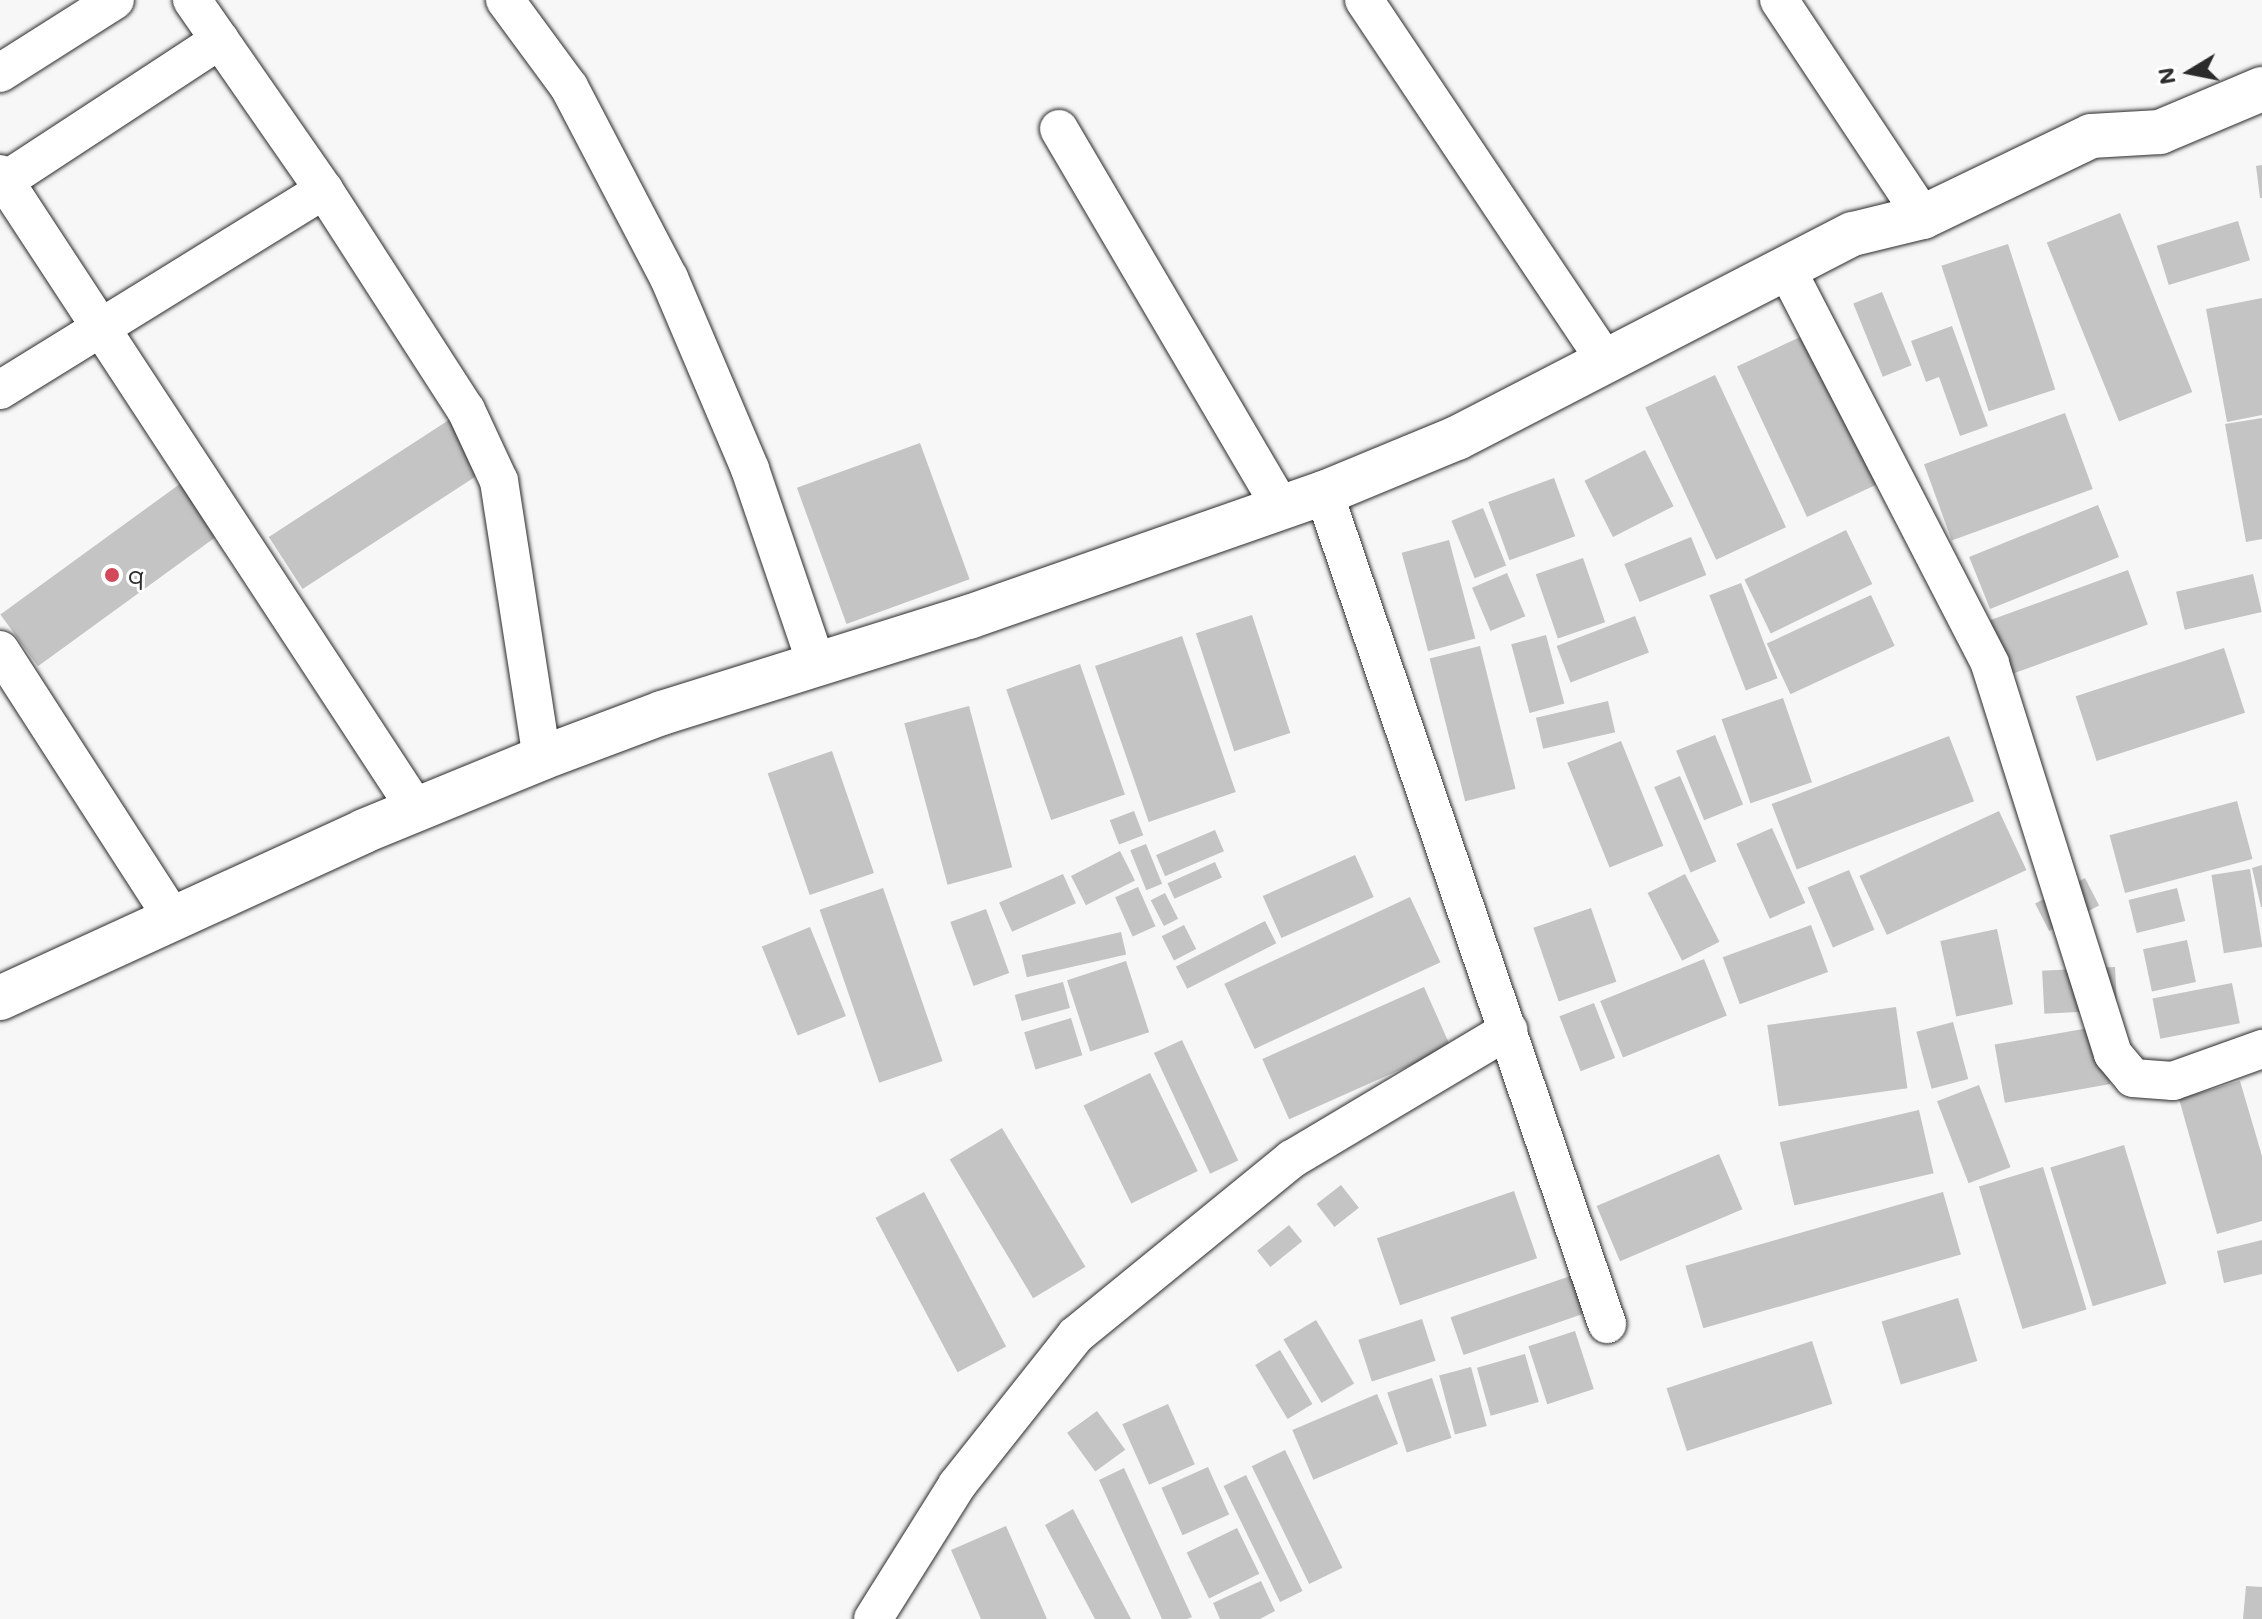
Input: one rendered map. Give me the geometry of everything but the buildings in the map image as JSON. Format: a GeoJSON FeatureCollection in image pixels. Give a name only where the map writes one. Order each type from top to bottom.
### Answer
{"type":"FeatureCollection","features":[{"type":"Feature","properties":{"kind":"main road"},"geometry":{"type":"LineString","coordinates":[[0,998],[416,809],[542,758],[816,663],[969,617],[1324,493],[1457,438],[1604,359],[1853,234],[1923,217],[2091,136],[2160,132],[2262,89]]}},
{"type":"Feature","properties":{"kind":"street"},"geometry":{"type":"LineString","coordinates":[[0,73],[115,0]]}},
{"type":"Feature","properties":{"kind":"street"},"geometry":{"type":"LineString","coordinates":[[192,0],[324,190],[466,410],[499,481],[542,758]]}},
{"type":"Feature","properties":{"kind":"street"},"geometry":{"type":"LineString","coordinates":[[505,0],[569,87],[669,278],[750,469],[816,663]]}},
{"type":"Feature","properties":{"kind":"street"},"geometry":{"type":"LineString","coordinates":[[1364,0],[1604,359]]}},
{"type":"Feature","properties":{"kind":"street"},"geometry":{"type":"LineString","coordinates":[[1779,0],[1923,217]]}},
{"type":"Feature","properties":{"kind":"street"},"geometry":{"type":"LineString","coordinates":[[220,40],[2,180],[416,809]]}},
{"type":"Feature","properties":{"kind":"street"},"geometry":{"type":"LineString","coordinates":[[1059,129],[1281,507]]}},
{"type":"Feature","properties":{"kind":"street"},"geometry":{"type":"LineString","coordinates":[[0,390],[324,190]]}},
{"type":"Feature","properties":{"kind":"street"},"geometry":{"type":"LineString","coordinates":[[1786,268],[1990,664],[2113,1054],[2133,1078],[2173,1081],[2262,1049]]}},
{"type":"Feature","properties":{"kind":"street"},"geometry":{"type":"LineString","coordinates":[[1324,493],[1607,1324]]}},
{"type":"Feature","properties":{"kind":"street"},"geometry":{"type":"LineString","coordinates":[[0,650],[174,920]]}},
{"type":"Feature","properties":{"kind":"street"},"geometry":{"type":"LineString","coordinates":[[873,1619],[957,1485],[1076,1335],[1292,1159],[1508,1030]]}},
{"type":"Feature","properties":{"kind":"place","name":"q"},"geometry":{"type":"Point","coordinates":[112,575]}}]}
